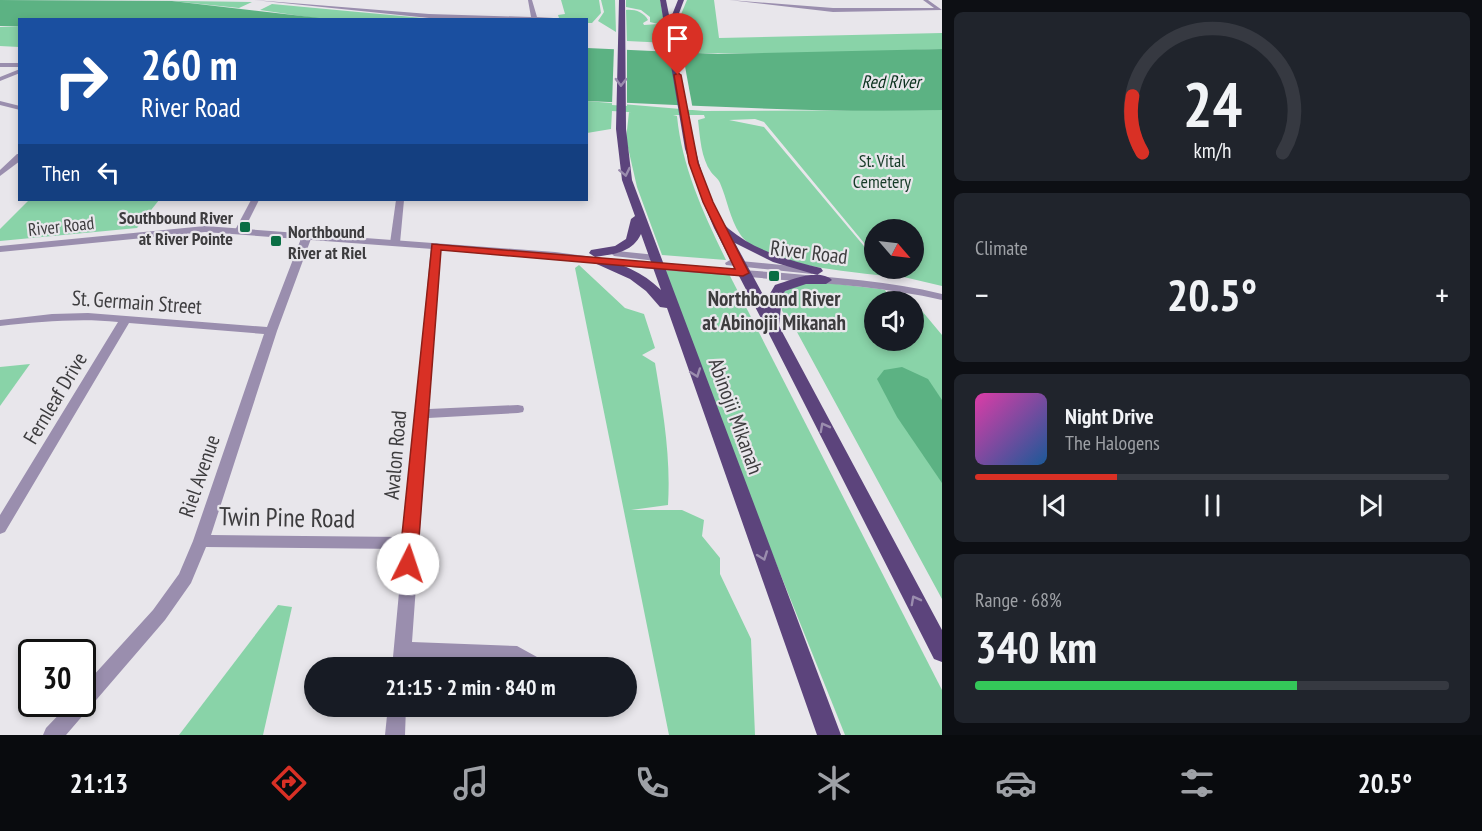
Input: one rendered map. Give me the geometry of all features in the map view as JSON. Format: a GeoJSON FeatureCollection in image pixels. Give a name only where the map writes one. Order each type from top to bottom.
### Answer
{"type":"FeatureCollection","features":[{"type":"Feature","properties":{"kind":"main road","name":"Abinojii Mikanah"},"geometry":{"type":"LineString","coordinates":[[622,0],[621,129],[624,165],[637,213],[829,735]]}},
{"type":"Feature","properties":{"kind":"main road"},"geometry":{"type":"LineString","coordinates":[[663,0],[687,133],[702,186],[720,228],[772,330],[942,652]]}},
{"type":"Feature","properties":{"kind":"main road"},"geometry":{"type":"LineString","coordinates":[[671,35],[675,11],[681,0]]}},
{"type":"Feature","properties":{"kind":"main road"},"geometry":{"type":"LineString","coordinates":[[596,257],[620,249],[635,238],[637,213]]}},
{"type":"Feature","properties":{"kind":"main road"},"geometry":{"type":"LineString","coordinates":[[720,228],[763,255],[821,276]]}},
{"type":"Feature","properties":{"kind":"main road"},"geometry":{"type":"LineString","coordinates":[[596,257],[641,278],[653,287],[676,318]]}},
{"type":"Feature","properties":{"kind":"main road"},"geometry":{"type":"LineString","coordinates":[[772,330],[775,297],[780,288],[821,276]]}},
{"type":"Feature","properties":{"kind":"street"},"geometry":{"type":"LineString","coordinates":[[255,0],[429,16],[550,18]]}},
{"type":"Feature","properties":{"kind":"street"},"geometry":{"type":"LineString","coordinates":[[530,0],[534,17]]}},
{"type":"Feature","properties":{"kind":"street"},"geometry":{"type":"LineString","coordinates":[[730,0],[833,10],[940,9],[925,0]]}},
{"type":"Feature","properties":{"kind":"street"},"geometry":{"type":"LineString","coordinates":[[0,65],[18,66]]}},
{"type":"Feature","properties":{"kind":"street"},"geometry":{"type":"LineString","coordinates":[[0,79],[18,72]]}},
{"type":"Feature","properties":{"kind":"street"},"geometry":{"type":"LineString","coordinates":[[1,104],[18,108]]}},
{"type":"Feature","properties":{"kind":"street"},"geometry":{"type":"LineString","coordinates":[[0,174],[18,158]]}},
{"type":"Feature","properties":{"kind":"street"},"geometry":{"type":"LineString","coordinates":[[239,232],[254,201]]}},
{"type":"Feature","properties":{"kind":"street"},"geometry":{"type":"LineString","coordinates":[[394,243],[400,201]]}},
{"type":"Feature","properties":{"kind":"street","name":"River Road"},"geometry":{"type":"LineString","coordinates":[[0,249],[183,230],[239,232],[741,268],[821,276],[942,297]]}},
{"type":"Feature","properties":{"kind":"street","name":"Riel Avenue"},"geometry":{"type":"LineString","coordinates":[[96,687],[159,615],[185,578],[201,541],[271,331],[307,236]]}},
{"type":"Feature","properties":{"kind":"street","name":"Avalon Road"},"geometry":{"type":"LineString","coordinates":[[401,657],[409,543],[436,246]]}},
{"type":"Feature","properties":{"kind":"street","name":"St. Germain Street"},"geometry":{"type":"LineString","coordinates":[[0,323],[52,317],[271,331]]}},
{"type":"Feature","properties":{"kind":"street","name":"Fernleaf Drive"},"geometry":{"type":"LineString","coordinates":[[0,528],[125,320]]}},
{"type":"Feature","properties":{"kind":"street"},"geometry":{"type":"LineString","coordinates":[[421,414],[518,409]]}},
{"type":"Feature","properties":{"kind":"street","name":"Twin Pine Road"},"geometry":{"type":"LineString","coordinates":[[201,541],[409,543]]}},
{"type":"Feature","properties":{"kind":"street"},"geometry":{"type":"LineString","coordinates":[[447,657],[517,654],[522,657]]}},
{"type":"Feature","properties":{"kind":"street","name":"Riel Avenue"},"geometry":{"type":"LineString","coordinates":[[53,735],[69,717]]}},
{"type":"Feature","properties":{"kind":"street"},"geometry":{"type":"LineString","coordinates":[[395,735],[396,717]]}},
{"type":"Feature","properties":{"kind":"green space"},"geometry":{"type":"Polygon","coordinates":[[[113,0],[252,2],[239,8],[172,1],[113,0]]]}},
{"type":"Feature","properties":{"kind":"green space"},"geometry":{"type":"Polygon","coordinates":[[[561,0],[599,0],[601,13],[592,23],[588,23],[588,18],[559,18],[558,15],[565,14],[561,0]]]}},
{"type":"Feature","properties":{"kind":"green space"},"geometry":{"type":"Polygon","coordinates":[[[601,0],[615,0],[616,32],[598,21],[604,12],[601,0]]]}},
{"type":"Feature","properties":{"kind":"green space"},"geometry":{"type":"Polygon","coordinates":[[[626,0],[660,0],[668,43],[627,41],[626,10],[644,15],[648,20],[643,23],[644,25],[658,24],[650,22],[650,17],[641,10],[626,7],[626,0]]]}},
{"type":"Feature","properties":{"kind":"green space"},"geometry":{"type":"Polygon","coordinates":[[[687,0],[714,0],[719,38],[942,33],[942,49],[810,54],[683,53],[679,19],[687,0]]]}},
{"type":"Feature","properties":{"kind":"green space"},"geometry":{"type":"Polygon","coordinates":[[[272,4],[423,18],[314,18],[260,10],[272,4]]]}},
{"type":"Feature","properties":{"kind":"green space"},"geometry":{"type":"Polygon","coordinates":[[[18,26],[18,47],[0,46],[0,27],[18,26]]]}},
{"type":"Feature","properties":{"kind":"green space","name":"St. Vital Cemetery"},"geometry":{"type":"Polygon","coordinates":[[[588,101],[704,111],[942,110],[942,286],[912,279],[924,279],[924,219],[864,219],[864,243],[764,122],[755,119],[729,120],[764,127],[864,246],[864,273],[787,261],[751,245],[740,234],[720,183],[705,160],[698,120],[705,118],[704,115],[673,115],[677,116],[684,154],[695,190],[726,260],[662,255],[637,187],[626,139],[629,112],[612,111],[611,129],[588,133],[588,101]]]}},
{"type":"Feature","properties":{"kind":"green space"},"geometry":{"type":"Polygon","coordinates":[[[28,201],[158,201],[137,228],[0,241],[0,229],[28,201]]]}},
{"type":"Feature","properties":{"kind":"green space"},"geometry":{"type":"Polygon","coordinates":[[[579,265],[625,308],[644,314],[655,348],[642,355],[655,363],[667,451],[668,505],[631,510],[682,510],[704,520],[702,536],[720,558],[720,574],[751,639],[755,735],[669,735],[575,268],[579,265]]]}},
{"type":"Feature","properties":{"kind":"green space"},"geometry":{"type":"Polygon","coordinates":[[[664,270],[729,274],[942,690],[942,735],[845,735],[747,491],[664,270]]]}},
{"type":"Feature","properties":{"kind":"green space"},"geometry":{"type":"Polygon","coordinates":[[[819,282],[885,290],[864,291],[864,351],[924,351],[924,313],[942,335],[942,599],[791,321],[783,312],[781,300],[783,292],[805,283],[819,282]]]}},
{"type":"Feature","properties":{"kind":"green space"},"geometry":{"type":"Polygon","coordinates":[[[30,364],[0,406],[0,367],[30,364]]]}},
{"type":"Feature","properties":{"kind":"green space"},"geometry":{"type":"Polygon","coordinates":[[[278,605],[292,607],[263,735],[179,735],[278,605]]]}},
{"type":"Feature","properties":{"kind":"water"},"geometry":{"type":"Polygon","coordinates":[[[0,0],[172,1],[319,18],[18,18],[18,26],[0,26],[0,0]]]}},
{"type":"Feature","properties":{"kind":"water","name":"Red River"},"geometry":{"type":"Polygon","coordinates":[[[588,48],[718,54],[942,49],[942,110],[808,110],[588,101],[588,48]]]}},
{"type":"Feature","properties":{"kind":"water"},"geometry":{"type":"Polygon","coordinates":[[[902,367],[928,379],[942,400],[942,483],[897,417],[877,379],[884,370],[902,367]]]}},
{"type":"Feature","properties":{"kind":"pier"},"geometry":{"type":"Polygon","coordinates":[[[614,47],[627,47],[627,106],[612,105],[614,47]]]}},
{"type":"Feature","properties":{"kind":"pier"},"geometry":{"type":"Polygon","coordinates":[[[669,49],[682,50],[693,110],[679,109],[669,49]]]}},
{"type":"Feature","properties":{"kind":"place","name":"Southbound River at River Pointe"},"geometry":{"type":"Point","coordinates":[245,227]}},
{"type":"Feature","properties":{"kind":"place","name":"Northbound River at Riel"},"geometry":{"type":"Point","coordinates":[276,241]}},
{"type":"Feature","properties":{"kind":"place","name":"Northbound River at Abinojii Mikanah"},"geometry":{"type":"Point","coordinates":[774,276]}},
{"type":"Feature","properties":{"kind":"route"},"geometry":{"type":"LineString","coordinates":[[408,564],[436,246],[743,273],[708,202],[694,163],[678,75]]}}]}
